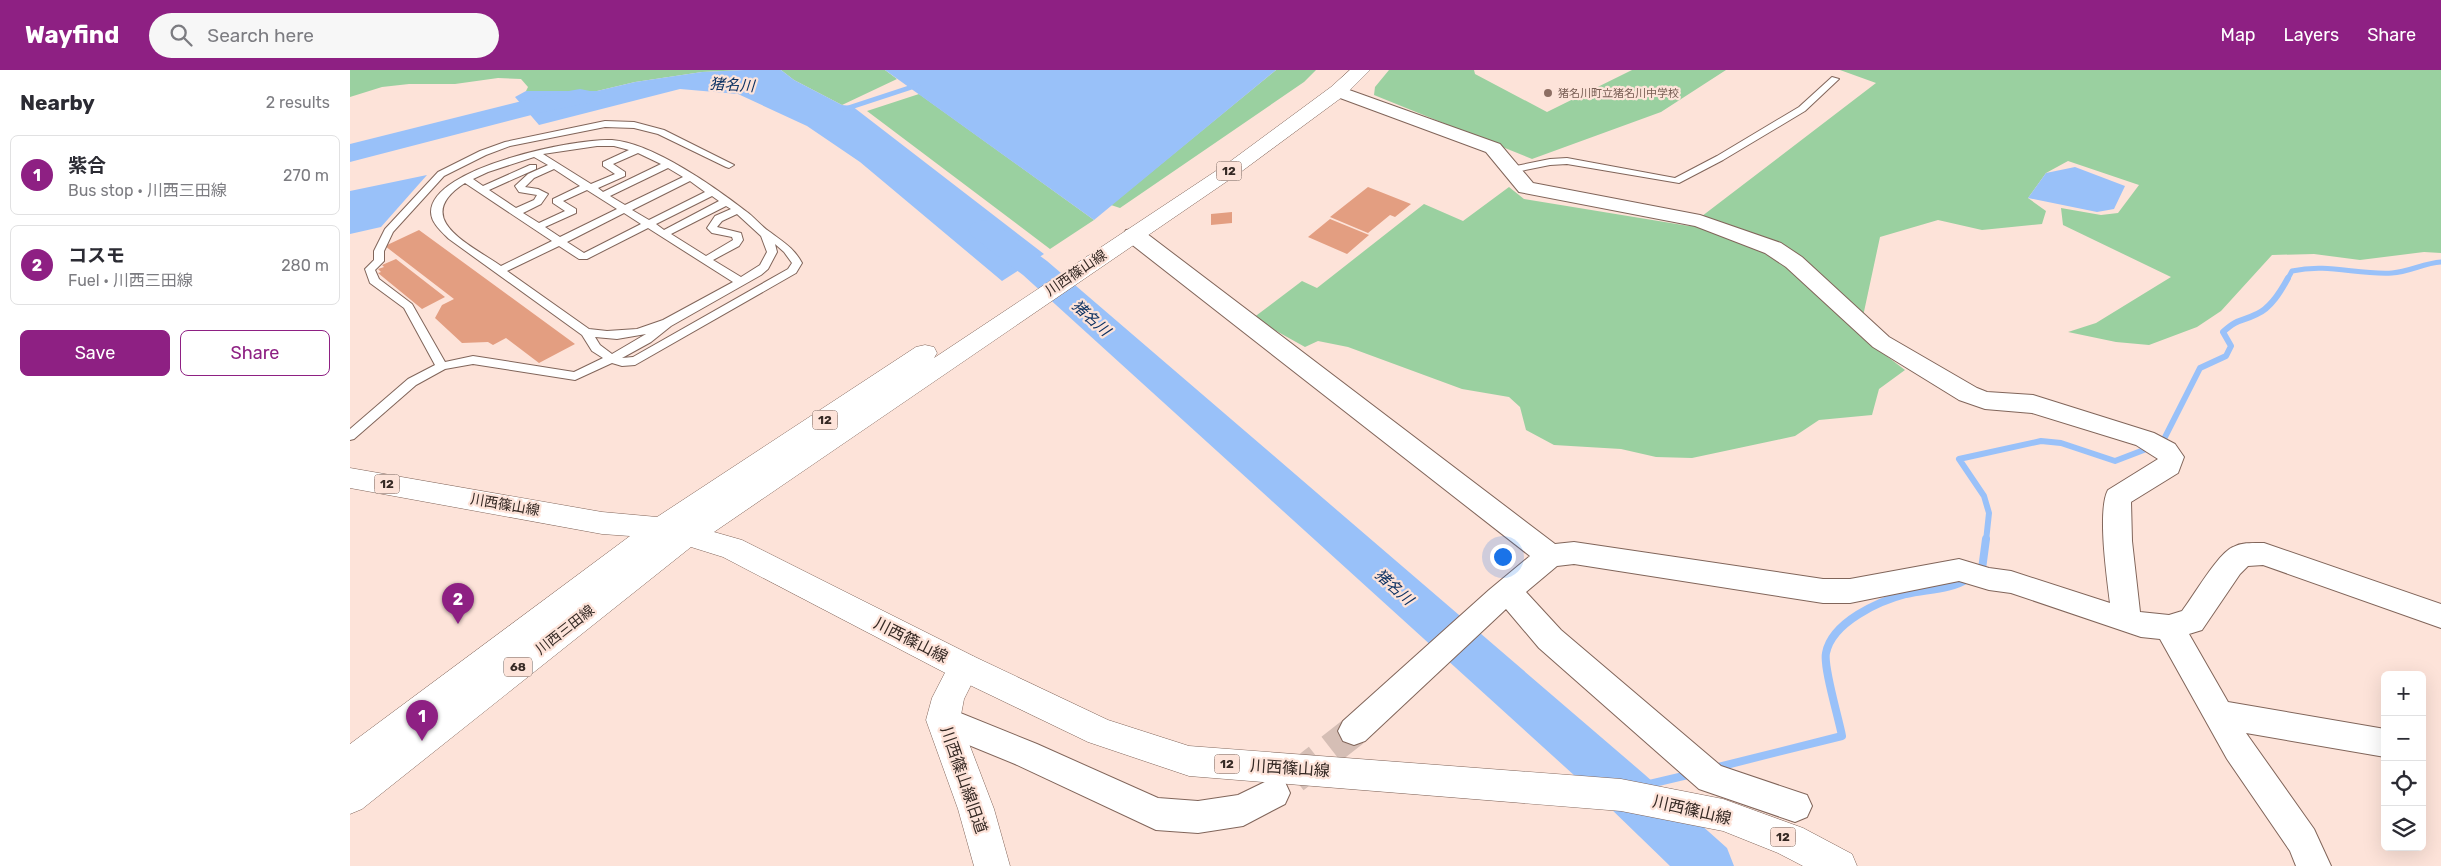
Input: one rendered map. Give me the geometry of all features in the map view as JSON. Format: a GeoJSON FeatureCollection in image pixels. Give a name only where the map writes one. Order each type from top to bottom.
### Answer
{"type":"FeatureCollection","features":[{"type":"Feature","properties":{"kind":"main road","name":"川西篠山線"},"geometry":{"type":"LineString","coordinates":[[674,532],[738,503],[995,317],[1082,258],[1318,88],[1361,70]]}},
{"type":"Feature","properties":{"kind":"main road","name":"川西篠山線"},"geometry":{"type":"LineString","coordinates":[[1082,258],[1134,234],[1235,167],[1337,81]]}},
{"type":"Feature","properties":{"kind":"main road","name":"川西篠山線"},"geometry":{"type":"LineString","coordinates":[[350,478],[602,523],[674,532],[732,548],[964,667],[1100,732],[1189,761],[1621,795],[1723,815],[1790,840],[1839,866]]}},
{"type":"Feature","properties":{"kind":"main road","name":"川西三田線"},"geometry":{"type":"LineString","coordinates":[[350,764],[674,532]]}},
{"type":"Feature","properties":{"kind":"main road","name":"川西三田線"},"geometry":{"type":"LineString","coordinates":[[350,798],[674,532]]}},
{"type":"Feature","properties":{"kind":"main road","name":"川西篠山線旧道"},"geometry":{"type":"LineString","coordinates":[[964,667],[948,698],[942,720],[976,809],[992,866]]}},
{"type":"Feature","properties":{"kind":"street"},"geometry":{"type":"LineString","coordinates":[[1337,81],[1493,148],[1526,188],[1700,221],[1773,248],[1794,262],[1881,342],[1968,394],[1985,400],[2033,404],[2155,445],[2171,457],[2169,466],[2116,497],[2118,542],[2126,620]]}},
{"type":"Feature","properties":{"kind":"street"},"geometry":{"type":"LineString","coordinates":[[1134,234],[1550,556]]}},
{"type":"Feature","properties":{"kind":"street"},"geometry":{"type":"LineString","coordinates":[[1354,732],[1503,595],[1550,556],[1574,553],[1823,591],[1850,591],[1958,570],[1989,579],[2011,582],[2141,625],[2170,626],[2192,621],[2230,566],[2241,555],[2264,554],[2441,616]]}},
{"type":"Feature","properties":{"kind":"street"},"geometry":{"type":"LineString","coordinates":[[1503,595],[1550,639],[1711,778],[1795,806]]}},
{"type":"Feature","properties":{"kind":"street"},"geometry":{"type":"LineString","coordinates":[[2170,626],[2238,750],[2302,840],[2314,866]]}},
{"type":"Feature","properties":{"kind":"street"},"geometry":{"type":"LineString","coordinates":[[2218,714],[2381,742]]}},
{"type":"Feature","properties":{"kind":"street"},"geometry":{"type":"LineString","coordinates":[[942,720],[1026,754],[1156,814],[1198,817],[1243,810],[1273,793]]}},
{"type":"Feature","properties":{"kind":"lane"},"geometry":{"type":"LineString","coordinates":[[1511,170],[1550,162],[1566,161],[1676,180],[1720,158],[1802,109],[1836,79]]}},
{"type":"Feature","properties":{"kind":"lane"},"geometry":{"type":"LineString","coordinates":[[442,366],[408,306],[374,281],[370,269],[379,261],[379,251],[389,231],[441,174],[483,153],[508,144],[605,124],[634,125],[661,132],[729,164]]}},
{"type":"Feature","properties":{"kind":"lane"},"geometry":{"type":"LineString","coordinates":[[586,332],[596,348],[611,359],[622,362],[635,361],[792,271],[797,263],[794,256],[776,240],[765,234],[727,201],[691,177],[637,150],[614,143],[593,142],[508,161],[466,179],[445,193],[436,208],[438,222],[453,237],[586,332],[606,337],[618,336],[635,334],[667,323]]}},
{"type":"Feature","properties":{"kind":"lane"},"geometry":{"type":"LineString","coordinates":[[538,227],[572,211],[556,201],[622,174],[606,164],[637,150]]}},
{"type":"Feature","properties":{"kind":"lane"},"geometry":{"type":"LineString","coordinates":[[536,154],[741,282]]}},
{"type":"Feature","properties":{"kind":"lane"},"geometry":{"type":"LineString","coordinates":[[602,196],[667,165]]}},
{"type":"Feature","properties":{"kind":"lane"},"geometry":{"type":"LineString","coordinates":[[516,212],[538,202],[543,194],[522,190],[520,186],[523,181],[554,166]]}},
{"type":"Feature","properties":{"kind":"lane"},"geometry":{"type":"LineString","coordinates":[[482,190],[533,168]]}},
{"type":"Feature","properties":{"kind":"lane"},"geometry":{"type":"LineString","coordinates":[[500,271],[691,177]]}},
{"type":"Feature","properties":{"kind":"lane"},"geometry":{"type":"LineString","coordinates":[[466,179],[583,257],[712,192]]}},
{"type":"Feature","properties":{"kind":"lane"},"geometry":{"type":"LineString","coordinates":[[664,234],[727,201]]}},
{"type":"Feature","properties":{"kind":"lane"},"geometry":{"type":"LineString","coordinates":[[706,260],[735,244],[738,240],[737,235],[716,232],[712,228],[713,223],[721,217],[737,210]]}},
{"type":"Feature","properties":{"kind":"lane"},"geometry":{"type":"LineString","coordinates":[[350,436],[412,382],[442,366],[473,360],[575,376],[611,359],[636,345],[667,323],[764,267],[772,252],[765,234]]}},
{"type":"Feature","properties":{"kind":"lane"},"geometry":{"type":"LineString","coordinates":[[636,345],[646,347],[663,345]]}},
{"type":"Feature","properties":{"kind":"green space"},"geometry":{"type":"Polygon","coordinates":[[[350,70],[744,70],[702,72],[635,82],[597,91],[526,91],[528,87],[521,79],[498,78],[455,84],[409,84],[382,87],[350,97],[350,70]]]}},
{"type":"Feature","properties":{"kind":"green space"},"geometry":{"type":"Polygon","coordinates":[[[781,70],[885,70],[897,79],[842,105],[794,80],[781,70]]]}},
{"type":"Feature","properties":{"kind":"green space"},"geometry":{"type":"Polygon","coordinates":[[[1276,70],[1316,70],[1304,82],[1120,208],[1111,205],[1276,70]]]}},
{"type":"Feature","properties":{"kind":"green space"},"geometry":{"type":"Polygon","coordinates":[[[1389,70],[1474,70],[1475,74],[1547,112],[1632,70],[1726,70],[1661,112],[1532,159],[1374,95],[1375,87],[1389,70]]]}},
{"type":"Feature","properties":{"kind":"green space"},"geometry":{"type":"Polygon","coordinates":[[[1840,70],[2441,70],[2441,253],[2424,252],[2360,260],[2314,254],[2272,255],[2221,311],[2197,327],[2149,345],[2116,342],[2068,332],[2096,323],[2171,277],[2063,225],[2061,208],[2101,215],[2118,213],[2139,185],[2068,161],[2046,173],[2028,198],[2046,211],[2042,224],[1982,230],[1938,220],[1880,237],[1859,335],[1905,370],[1879,389],[1872,415],[1819,420],[1795,436],[1692,458],[1656,457],[1621,449],[1554,445],[1526,430],[1520,407],[1509,397],[1462,389],[1348,347],[1318,341],[1305,347],[1253,318],[1302,281],[1317,288],[1424,204],[1463,221],[1509,187],[1524,199],[1689,226],[1876,83],[1840,70]]]}},
{"type":"Feature","properties":{"kind":"green space"},"geometry":{"type":"Polygon","coordinates":[[[919,94],[1094,220],[1050,249],[867,111],[919,94]]]}},
{"type":"Feature","properties":{"kind":"water"},"geometry":{"type":"Polygon","coordinates":[[[781,70],[794,80],[842,105],[852,106],[1044,254],[1002,281],[860,162],[807,126],[738,94],[680,89],[539,125],[515,97],[526,91],[597,91],[635,82],[702,72],[781,70]]]}},
{"type":"Feature","properties":{"kind":"water"},"geometry":{"type":"Polygon","coordinates":[[[885,70],[1276,70],[1094,220],[885,70]]]}},
{"type":"Feature","properties":{"kind":"water"},"geometry":{"type":"Polygon","coordinates":[[[2075,167],[2125,186],[2114,209],[2097,212],[2028,198],[2046,173],[2075,167]]]}},
{"type":"Feature","properties":{"kind":"water"},"geometry":{"type":"Polygon","coordinates":[[[427,175],[381,227],[350,234],[350,191],[427,175]]]}},
{"type":"Feature","properties":{"kind":"building"},"geometry":{"type":"Polygon","coordinates":[[[1368,187],[1411,204],[1395,217],[1390,215],[1368,233],[1330,217],[1368,187]]]}},
{"type":"Feature","properties":{"kind":"building"},"geometry":{"type":"Polygon","coordinates":[[[1232,212],[1232,223],[1211,225],[1211,214],[1232,212]]]}},
{"type":"Feature","properties":{"kind":"building"},"geometry":{"type":"Polygon","coordinates":[[[1330,219],[1369,235],[1347,254],[1308,237],[1330,219]]]}},
{"type":"Feature","properties":{"kind":"building"},"geometry":{"type":"Polygon","coordinates":[[[419,230],[575,344],[539,363],[506,338],[493,345],[488,342],[462,343],[435,318],[442,305],[454,299],[385,246],[419,230]]]}},
{"type":"Feature","properties":{"kind":"building"},"geometry":{"type":"Polygon","coordinates":[[[396,259],[445,297],[422,309],[378,273],[381,272],[378,269],[384,267],[382,265],[396,259]]]}},
{"type":"Feature","properties":{"kind":"waterway"},"geometry":{"type":"LineString","coordinates":[[845,109],[918,85]]}},
{"type":"Feature","properties":{"kind":"waterway","name":"猪名川"},"geometry":{"type":"LineString","coordinates":[[350,153],[546,103],[580,97]]}},
{"type":"Feature","properties":{"kind":"waterway","name":"猪名川"},"geometry":{"type":"LineString","coordinates":[[984,230],[1035,268],[1626,790],[1708,866]]}},
{"type":"Feature","properties":{"kind":"waterway"},"geometry":{"type":"LineString","coordinates":[[2287,280],[2292,271],[2305,269],[2318,268],[2392,273],[2441,262]]}},
{"type":"Feature","properties":{"kind":"waterway"},"geometry":{"type":"LineString","coordinates":[[1986,541],[1989,513],[1984,496],[1959,459],[2041,441],[2061,443],[2115,461],[2162,443],[2200,368],[2226,356],[2231,346],[2223,332],[2236,322],[2267,308],[2279,294],[2288,278]]}},
{"type":"Feature","properties":{"kind":"waterway"},"geometry":{"type":"LineString","coordinates":[[1978,572],[1982,569],[1986,539]]}},
{"type":"Feature","properties":{"kind":"waterway"},"geometry":{"type":"LineString","coordinates":[[1714,768],[1842,736],[1826,660],[1826,653],[1830,642],[1837,632],[1858,614],[1895,597],[1947,587],[1969,578]]}},
{"type":"Feature","properties":{"kind":"waterway"},"geometry":{"type":"LineString","coordinates":[[1641,786],[1692,774]]}},
{"type":"Feature","properties":{"kind":"tunnel"},"geometry":{"type":"LineString","coordinates":[[1294,778],[1354,731]]}},
{"type":"Feature","properties":{"kind":"place","name":"猪名川町立猪名川中学校"},"geometry":{"type":"Point","coordinates":[1548,93]}},
{"type":"Feature","properties":{"kind":"place","name":"コスモ"},"geometry":{"type":"Point","coordinates":[458,624]}},
{"type":"Feature","properties":{"kind":"place","name":"紫合"},"geometry":{"type":"Point","coordinates":[422,741]}}]}
